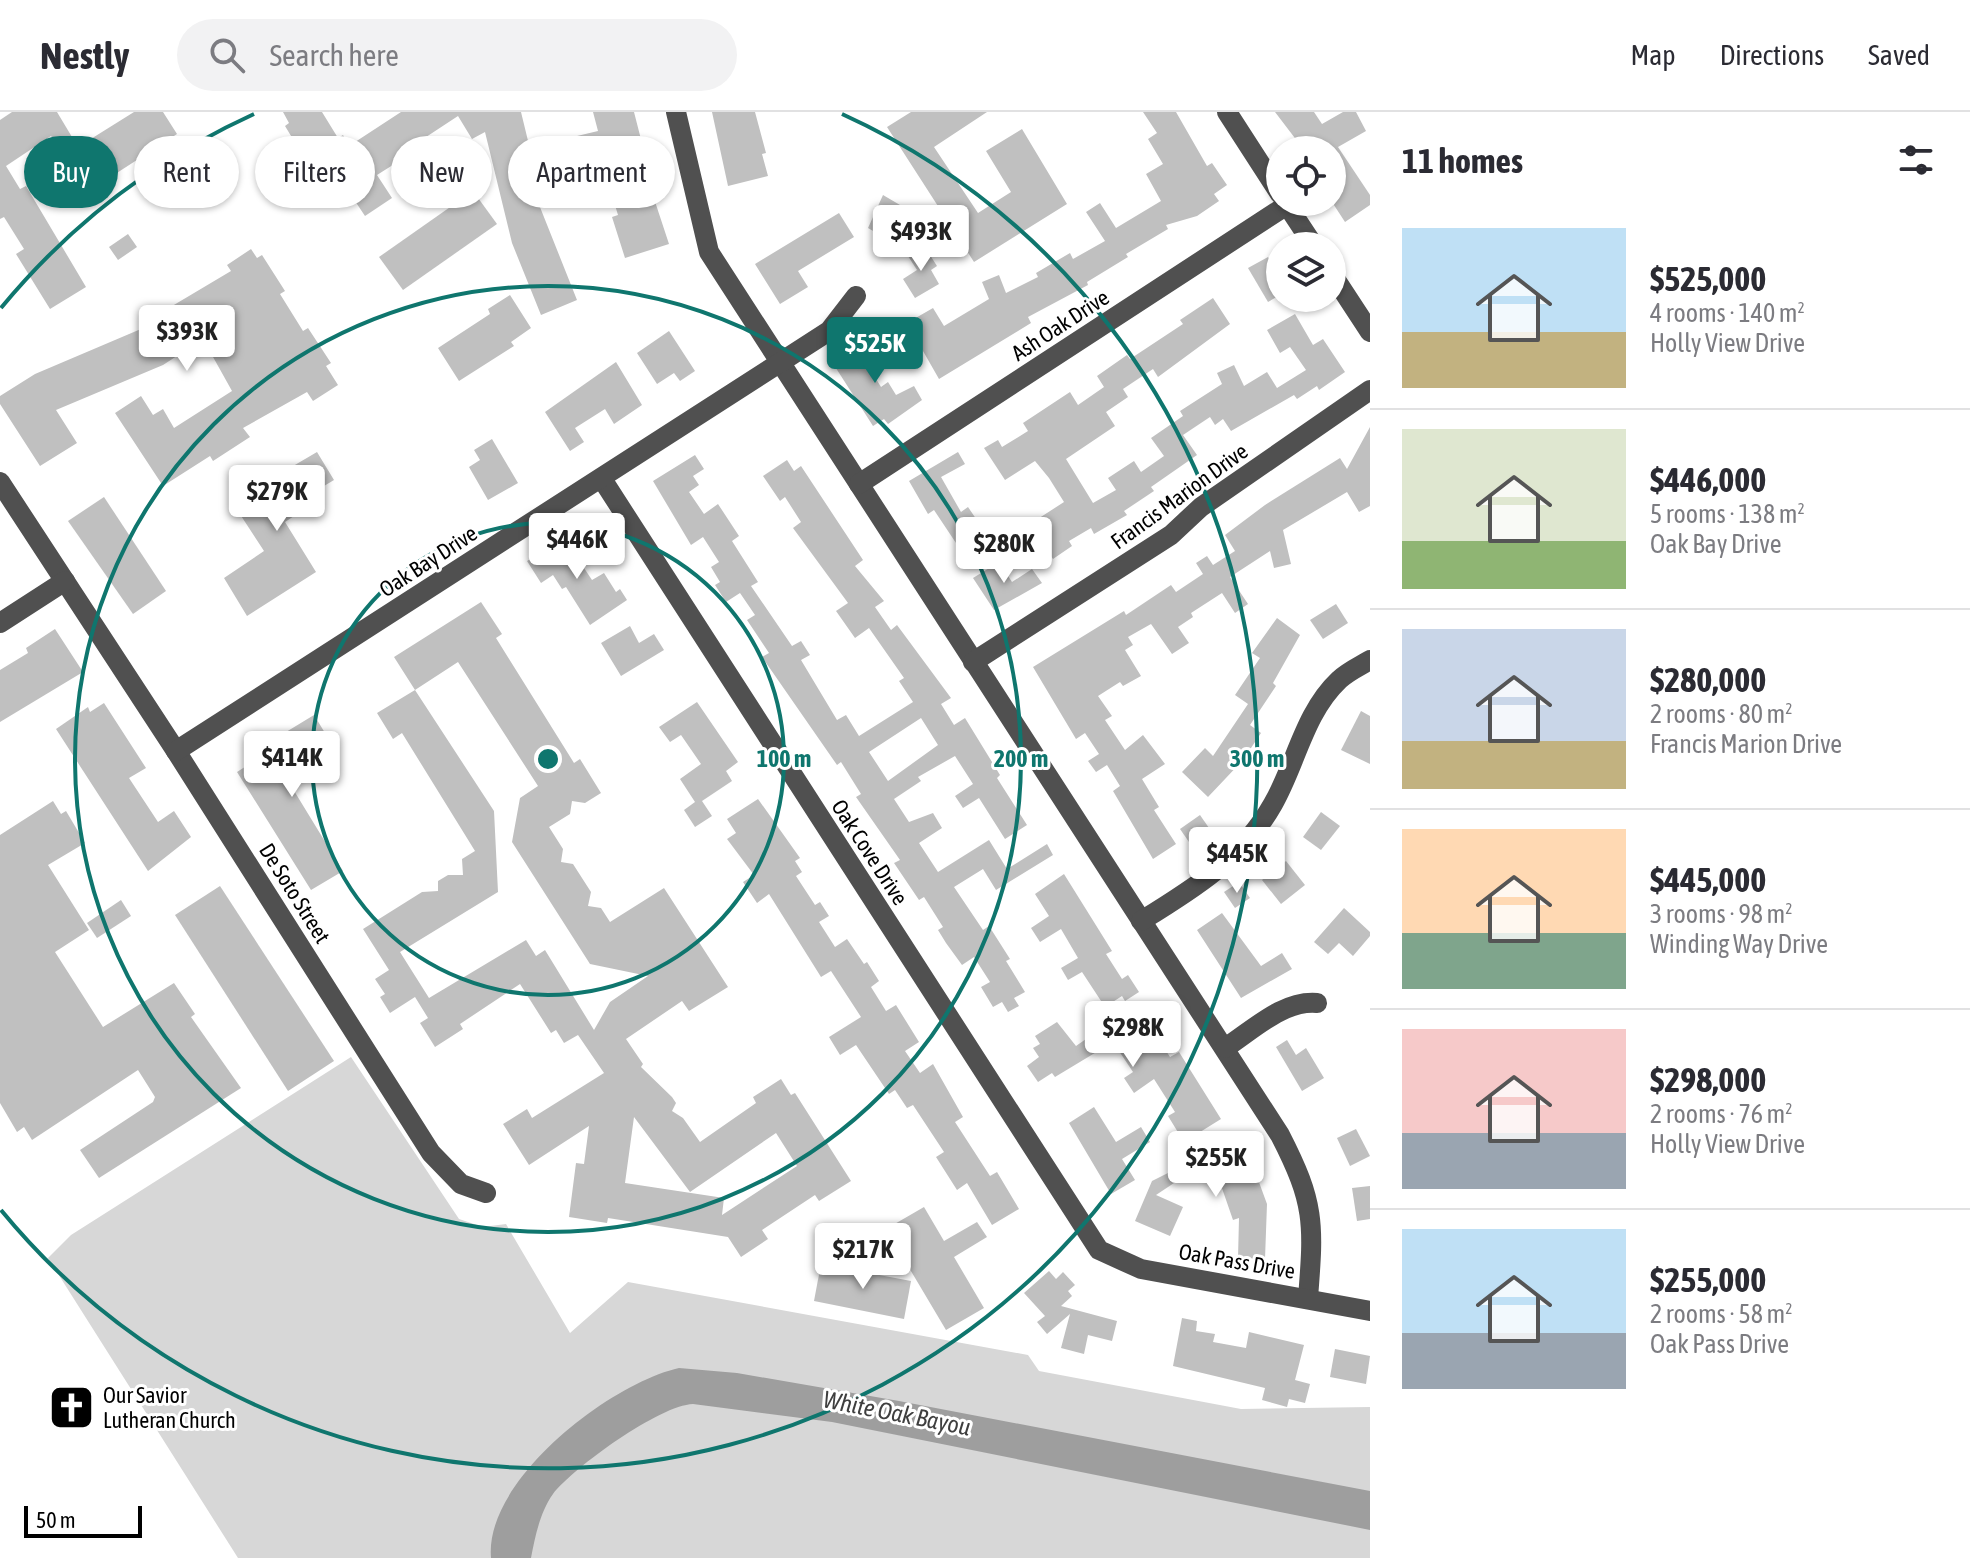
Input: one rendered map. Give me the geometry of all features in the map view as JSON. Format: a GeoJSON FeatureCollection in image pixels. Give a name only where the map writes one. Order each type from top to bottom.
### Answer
{"type":"FeatureCollection","features":[{"type":"Feature","properties":{"kind":"street"},"geometry":{"type":"LineString","coordinates":[[676,112],[705,243],[1280,1135],[1305,1190],[1313,1235],[1308,1298]]}},
{"type":"Feature","properties":{"kind":"street"},"geometry":{"type":"LineString","coordinates":[[1227,112],[1266,172]]}},
{"type":"Feature","properties":{"kind":"street","name":"Ash Oak Drive"},"geometry":{"type":"LineString","coordinates":[[859,484],[1266,212]]}},
{"type":"Feature","properties":{"kind":"street"},"geometry":{"type":"LineString","coordinates":[[1346,295],[1370,332]]}},
{"type":"Feature","properties":{"kind":"street","name":"Oak Bay Drive"},"geometry":{"type":"LineString","coordinates":[[176,751],[829,331],[856,296]]}},
{"type":"Feature","properties":{"kind":"street","name":"Francis Marion Drive"},"geometry":{"type":"LineString","coordinates":[[973,662],[1171,535],[1201,507],[1370,390]]}},
{"type":"Feature","properties":{"kind":"street","name":"Oak Cove Drive"},"geometry":{"type":"LineString","coordinates":[[602,479],[1099,1250]]}},
{"type":"Feature","properties":{"kind":"street","name":"De Soto Street"},"geometry":{"type":"LineString","coordinates":[[0,482],[176,751],[431,1153],[443,1169],[461,1184],[486,1193]]}},
{"type":"Feature","properties":{"kind":"street"},"geometry":{"type":"LineString","coordinates":[[0,623],[65,581]]}},
{"type":"Feature","properties":{"kind":"street"},"geometry":{"type":"LineString","coordinates":[[1141,921],[1205,882],[1238,852],[1273,805],[1313,715],[1339,679],[1370,660]]}},
{"type":"Feature","properties":{"kind":"street"},"geometry":{"type":"LineString","coordinates":[[1225,1048],[1287,1007],[1300,1001],[1317,1003]]}},
{"type":"Feature","properties":{"kind":"street","name":"Oak Pass Drive"},"geometry":{"type":"LineString","coordinates":[[1099,1250],[1141,1269],[1370,1311]]}},
{"type":"Feature","properties":{"kind":"shaded area"},"geometry":{"type":"Polygon","coordinates":[[[351,1057],[459,1219],[483,1227],[506,1224],[570,1333],[628,1282],[1028,1355],[1039,1371],[1241,1409],[1370,1407],[1370,1558],[238,1558],[48,1258],[71,1235],[351,1057]]]}},
{"type":"Feature","properties":{"kind":"water","name":"White Oak Bayou"},"geometry":{"type":"Polygon","coordinates":[[[679,1368],[737,1373],[899,1401],[1370,1491],[1370,1530],[832,1422],[693,1404],[660,1415],[618,1439],[564,1482],[545,1509],[531,1558],[491,1558],[494,1528],[508,1498],[529,1468],[557,1439],[620,1393],[651,1377],[679,1368]]]}},
{"type":"Feature","properties":{"kind":"building"},"geometry":{"type":"Polygon","coordinates":[[[12,112],[57,112],[71,136],[24,136],[24,154],[6,166],[20,189],[24,187],[24,208],[39,208],[86,287],[50,309],[16,254],[24,249],[4,217],[0,219],[0,120],[12,112]]]}},
{"type":"Feature","properties":{"kind":"building"},"geometry":{"type":"Polygon","coordinates":[[[134,112],[163,112],[177,134],[134,136],[134,162],[118,172],[118,136],[96,136],[134,112]]]}},
{"type":"Feature","properties":{"kind":"building"},"geometry":{"type":"Polygon","coordinates":[[[283,112],[322,112],[337,136],[291,136],[285,126],[289,123],[283,112]]]}},
{"type":"Feature","properties":{"kind":"building"},"geometry":{"type":"Polygon","coordinates":[[[401,112],[521,112],[527,136],[508,136],[508,208],[540,208],[577,300],[541,315],[512,243],[492,161],[492,136],[486,136],[485,132],[470,136],[458,116],[428,136],[391,136],[391,166],[377,175],[391,199],[365,216],[360,208],[375,208],[375,136],[364,136],[401,112]]]}},
{"type":"Feature","properties":{"kind":"building"},"geometry":{"type":"Polygon","coordinates":[[[593,112],[634,112],[640,136],[577,136],[598,131],[593,112]]]}},
{"type":"Feature","properties":{"kind":"building"},"geometry":{"type":"Polygon","coordinates":[[[712,112],[755,112],[766,153],[762,154],[768,176],[728,186],[712,112]]]}},
{"type":"Feature","properties":{"kind":"building"},"geometry":{"type":"Polygon","coordinates":[[[911,112],[987,112],[934,147],[978,213],[1011,192],[986,151],[1022,129],[1067,204],[974,262],[887,127],[911,112]]]}},
{"type":"Feature","properties":{"kind":"building"},"geometry":{"type":"Polygon","coordinates":[[[1143,112],[1176,112],[1207,166],[1212,163],[1227,185],[1214,194],[1219,201],[1197,216],[1166,225],[1168,229],[1126,254],[1128,257],[1087,282],[1088,285],[1028,317],[1031,323],[939,379],[907,323],[933,308],[944,326],[989,299],[982,282],[999,275],[1006,293],[1038,277],[1036,273],[1070,253],[1073,259],[1105,241],[1086,212],[1100,203],[1116,228],[1161,201],[1146,174],[1163,164],[1148,139],[1157,133],[1143,112]]]}},
{"type":"Feature","properties":{"kind":"building"},"geometry":{"type":"Polygon","coordinates":[[[1275,112],[1314,112],[1322,124],[1343,112],[1356,112],[1366,131],[1346,142],[1346,136],[1293,136],[1275,112]]]}},
{"type":"Feature","properties":{"kind":"building"},"geometry":{"type":"Polygon","coordinates":[[[1346,159],[1370,195],[1370,205],[1345,222],[1341,216],[1346,216],[1346,159]]]}},
{"type":"Feature","properties":{"kind":"building"},"geometry":{"type":"Polygon","coordinates":[[[883,195],[917,215],[912,225],[919,229],[907,251],[868,228],[883,195]]]}},
{"type":"Feature","properties":{"kind":"building"},"geometry":{"type":"Polygon","coordinates":[[[449,208],[485,208],[497,224],[403,290],[379,257],[449,208]]]}},
{"type":"Feature","properties":{"kind":"building"},"geometry":{"type":"Polygon","coordinates":[[[616,208],[657,208],[669,244],[625,258],[612,217],[618,215],[616,208]]]}},
{"type":"Feature","properties":{"kind":"building"},"geometry":{"type":"Polygon","coordinates":[[[839,213],[854,237],[798,271],[808,287],[780,304],[755,264],[839,213]]]}},
{"type":"Feature","properties":{"kind":"building"},"geometry":{"type":"Polygon","coordinates":[[[128,234],[137,247],[118,260],[109,247],[128,234]]]}},
{"type":"Feature","properties":{"kind":"building"},"geometry":{"type":"Polygon","coordinates":[[[924,246],[937,266],[931,270],[939,284],[915,298],[903,279],[917,270],[908,256],[924,246]]]}},
{"type":"Feature","properties":{"kind":"building"},"geometry":{"type":"Polygon","coordinates":[[[251,249],[257,258],[262,255],[285,291],[280,294],[303,331],[308,328],[331,363],[326,366],[338,385],[313,401],[307,392],[243,428],[250,437],[213,461],[210,456],[163,486],[115,413],[141,396],[153,415],[163,409],[174,428],[232,391],[203,339],[163,365],[56,410],[77,443],[40,466],[0,404],[0,396],[35,374],[155,323],[152,318],[231,271],[227,265],[251,249]]]}},
{"type":"Feature","properties":{"kind":"building"},"geometry":{"type":"Polygon","coordinates":[[[1266,258],[1266,299],[1248,268],[1266,258]]]}},
{"type":"Feature","properties":{"kind":"building"},"geometry":{"type":"Polygon","coordinates":[[[510,295],[531,328],[511,342],[514,346],[459,381],[438,348],[490,314],[488,309],[510,295]]]}},
{"type":"Feature","properties":{"kind":"building"},"geometry":{"type":"Polygon","coordinates":[[[1213,298],[1230,324],[1158,377],[1153,369],[1123,389],[1128,397],[1106,412],[1115,426],[1066,459],[1093,503],[1116,490],[1108,478],[1134,461],[1141,472],[1164,456],[1151,438],[1183,416],[1180,411],[1222,384],[1217,373],[1234,365],[1244,386],[1267,372],[1277,388],[1306,370],[1290,347],[1280,353],[1267,330],[1295,314],[1313,345],[1323,339],[1345,372],[1319,390],[1317,386],[1297,399],[1294,395],[1231,431],[1223,419],[1215,425],[1210,417],[1183,435],[1197,455],[1151,487],[1154,491],[1124,511],[1127,515],[1094,534],[1091,528],[1069,541],[1072,546],[1053,559],[1030,524],[1064,502],[1035,461],[1005,480],[984,448],[998,440],[1002,447],[1028,431],[1023,423],[1070,392],[1078,405],[1104,387],[1097,376],[1127,355],[1130,359],[1183,324],[1180,320],[1213,298]]]}},
{"type":"Feature","properties":{"kind":"building"},"geometry":{"type":"Polygon","coordinates":[[[669,331],[695,371],[680,381],[674,373],[657,384],[637,353],[669,331]]]}},
{"type":"Feature","properties":{"kind":"building"},"geometry":{"type":"Polygon","coordinates":[[[885,332],[892,343],[865,361],[881,387],[888,382],[896,395],[914,386],[922,400],[888,424],[884,419],[873,426],[834,365],[885,332]]]}},
{"type":"Feature","properties":{"kind":"building"},"geometry":{"type":"Polygon","coordinates":[[[616,362],[642,405],[614,424],[605,409],[575,428],[584,442],[570,451],[545,412],[616,362]]]}},
{"type":"Feature","properties":{"kind":"building"},"geometry":{"type":"Polygon","coordinates":[[[1370,427],[1370,506],[1359,512],[1347,492],[1283,530],[1291,564],[1274,568],[1270,551],[1230,577],[1248,604],[1235,613],[1222,593],[1191,613],[1193,617],[1178,627],[1189,643],[1172,654],[1151,624],[1128,637],[1133,645],[1125,650],[1141,676],[1123,686],[1120,682],[1098,696],[1112,716],[1105,720],[1125,750],[1143,735],[1165,764],[1142,779],[1159,807],[1154,810],[1176,844],[1153,859],[1113,791],[1120,786],[1107,765],[1096,772],[1088,761],[1099,754],[1085,733],[1076,739],[1033,667],[1124,611],[1126,615],[1171,585],[1176,592],[1203,574],[1196,563],[1207,556],[1213,565],[1235,551],[1225,535],[1265,505],[1340,458],[1347,469],[1370,427]]]}},
{"type":"Feature","properties":{"kind":"building"},"geometry":{"type":"Polygon","coordinates":[[[492,439],[518,483],[488,500],[469,467],[480,460],[474,450],[492,439]]]}},
{"type":"Feature","properties":{"kind":"building"},"geometry":{"type":"Polygon","coordinates":[[[317,452],[334,480],[319,489],[324,496],[285,522],[316,572],[247,616],[224,578],[264,551],[232,502],[317,452]]]}},
{"type":"Feature","properties":{"kind":"building"},"geometry":{"type":"Polygon","coordinates":[[[958,452],[965,464],[941,477],[961,512],[968,507],[987,535],[962,552],[934,510],[928,514],[909,481],[958,452]]]}},
{"type":"Feature","properties":{"kind":"building"},"geometry":{"type":"Polygon","coordinates":[[[695,455],[704,469],[693,476],[699,485],[689,492],[704,514],[718,504],[739,536],[732,541],[758,582],[751,586],[792,646],[801,641],[810,655],[801,660],[837,720],[846,715],[859,736],[913,702],[899,681],[904,678],[869,628],[855,638],[836,611],[848,603],[793,528],[801,522],[785,497],[780,501],[763,476],[787,460],[794,471],[801,466],[863,560],[855,566],[884,601],[875,607],[891,630],[897,625],[951,698],[941,704],[954,725],[965,718],[1027,825],[1005,839],[979,798],[963,808],[955,796],[973,784],[955,756],[918,777],[921,781],[894,799],[909,822],[933,813],[942,828],[919,843],[938,872],[989,840],[1007,869],[1047,844],[1053,855],[996,890],[983,869],[954,887],[983,930],[989,926],[1010,959],[1006,961],[1025,992],[1014,998],[1019,1006],[1008,1012],[1002,1002],[993,1007],[981,987],[990,982],[974,957],[962,965],[946,943],[938,930],[943,927],[924,897],[919,900],[894,863],[900,860],[856,797],[861,794],[841,762],[837,765],[762,657],[769,653],[747,620],[755,615],[740,593],[726,602],[715,585],[720,582],[711,567],[719,562],[703,537],[691,545],[653,481],[695,455]],[[921,718],[869,752],[888,781],[938,745],[921,718]]]}},
{"type":"Feature","properties":{"kind":"building"},"geometry":{"type":"Polygon","coordinates":[[[104,497],[166,591],[133,614],[68,521],[104,497]]]}},
{"type":"Feature","properties":{"kind":"building"},"geometry":{"type":"Polygon","coordinates":[[[1006,519],[1016,535],[1001,544],[991,529],[1006,519]]]}},
{"type":"Feature","properties":{"kind":"building"},"geometry":{"type":"Polygon","coordinates":[[[564,538],[592,580],[604,573],[616,592],[620,589],[627,600],[590,625],[566,587],[562,589],[553,575],[541,583],[527,561],[564,538]]]}},
{"type":"Feature","properties":{"kind":"building"},"geometry":{"type":"Polygon","coordinates":[[[999,562],[1012,582],[1032,569],[1042,583],[994,610],[973,578],[999,562]]]}},
{"type":"Feature","properties":{"kind":"building"},"geometry":{"type":"Polygon","coordinates":[[[481,602],[502,634],[496,638],[574,763],[580,759],[601,793],[585,803],[572,801],[570,814],[549,827],[563,849],[561,862],[573,864],[591,892],[588,906],[601,908],[610,922],[664,888],[728,987],[689,1011],[682,1001],[626,1039],[643,1064],[641,1067],[672,1097],[676,1103],[672,1111],[683,1118],[700,1142],[756,1103],[753,1097],[781,1079],[791,1095],[795,1093],[851,1181],[819,1201],[815,1195],[762,1230],[768,1239],[741,1257],[728,1237],[608,1218],[607,1223],[569,1217],[576,1163],[584,1164],[589,1126],[529,1165],[503,1124],[527,1109],[532,1118],[604,1073],[578,1035],[564,1043],[556,1030],[551,1033],[520,984],[460,1024],[463,1029],[435,1047],[420,1023],[428,1018],[415,997],[390,1013],[380,997],[385,994],[375,979],[389,970],[363,929],[422,892],[438,891],[438,881],[448,875],[463,875],[462,859],[475,851],[402,733],[393,739],[377,713],[415,690],[394,657],[481,602]],[[458,662],[415,690],[494,811],[498,892],[400,952],[429,998],[526,940],[536,956],[545,950],[594,1030],[610,1002],[648,976],[590,964],[512,842],[520,798],[538,786],[458,662]],[[634,1117],[625,1183],[724,1198],[722,1215],[797,1166],[776,1133],[690,1192],[634,1117]]]}},
{"type":"Feature","properties":{"kind":"building"},"geometry":{"type":"Polygon","coordinates":[[[1336,604],[1348,623],[1323,639],[1310,620],[1336,604]]]}},
{"type":"Feature","properties":{"kind":"building"},"geometry":{"type":"Polygon","coordinates":[[[1277,618],[1300,635],[1273,683],[1276,686],[1250,725],[1261,733],[1243,760],[1208,797],[1182,772],[1205,748],[1213,756],[1248,704],[1235,695],[1260,658],[1252,653],[1277,618]]]}},
{"type":"Feature","properties":{"kind":"building"},"geometry":{"type":"Polygon","coordinates":[[[630,626],[639,643],[654,634],[664,650],[621,676],[601,643],[630,626]]]}},
{"type":"Feature","properties":{"kind":"building"},"geometry":{"type":"Polygon","coordinates":[[[55,629],[83,672],[0,722],[0,670],[28,653],[26,648],[55,629]]]}},
{"type":"Feature","properties":{"kind":"building"},"geometry":{"type":"Polygon","coordinates":[[[697,702],[738,762],[726,771],[732,781],[702,801],[712,816],[695,827],[684,810],[695,802],[680,779],[701,764],[681,735],[670,742],[659,727],[697,702]]]}},
{"type":"Feature","properties":{"kind":"building"},"geometry":{"type":"Polygon","coordinates":[[[104,703],[146,768],[129,778],[158,822],[174,811],[191,837],[148,871],[56,729],[88,707],[90,712],[104,703]]]}},
{"type":"Feature","properties":{"kind":"building"},"geometry":{"type":"Polygon","coordinates":[[[1361,711],[1370,716],[1370,764],[1341,750],[1361,711]]]}},
{"type":"Feature","properties":{"kind":"building"},"geometry":{"type":"Polygon","coordinates":[[[314,715],[333,746],[285,776],[343,871],[311,890],[237,772],[254,761],[250,754],[314,715]]]}},
{"type":"Feature","properties":{"kind":"building"},"geometry":{"type":"Polygon","coordinates":[[[758,799],[800,858],[795,861],[802,872],[796,876],[815,905],[820,902],[829,916],[819,922],[835,947],[847,939],[864,964],[867,962],[879,981],[871,987],[886,1011],[896,1005],[919,1042],[905,1051],[920,1073],[933,1064],[963,1117],[955,1122],[990,1176],[997,1172],[1019,1209],[992,1225],[967,1183],[957,1190],[936,1157],[944,1152],[913,1105],[907,1108],[895,1090],[889,1094],[856,1045],[840,1055],[829,1037],[861,1017],[831,971],[821,977],[769,894],[757,903],[743,882],[754,875],[727,839],[736,833],[727,819],[758,799]]]}},
{"type":"Feature","properties":{"kind":"building"},"geometry":{"type":"Polygon","coordinates":[[[53,801],[61,814],[66,811],[85,843],[48,865],[89,930],[55,952],[103,1027],[174,983],[195,1014],[191,1017],[241,1088],[99,1178],[80,1150],[153,1102],[155,1097],[138,1070],[32,1140],[24,1127],[17,1132],[0,1103],[0,835],[53,801]]]}},
{"type":"Feature","properties":{"kind":"building"},"geometry":{"type":"Polygon","coordinates":[[[1321,812],[1340,826],[1321,850],[1303,837],[1321,812]]]}},
{"type":"Feature","properties":{"kind":"building"},"geometry":{"type":"Polygon","coordinates":[[[1200,815],[1209,828],[1189,842],[1180,829],[1200,815]]]}},
{"type":"Feature","properties":{"kind":"building"},"geometry":{"type":"Polygon","coordinates":[[[1286,861],[1305,885],[1281,904],[1262,880],[1286,861]]]}},
{"type":"Feature","properties":{"kind":"building"},"geometry":{"type":"Polygon","coordinates":[[[1064,874],[1112,951],[1106,954],[1122,979],[1128,975],[1139,992],[1125,1001],[1122,996],[1105,1007],[1082,972],[1068,980],[1061,968],[1078,958],[1061,929],[1040,942],[1031,928],[1049,916],[1035,894],[1064,874]]]}},
{"type":"Feature","properties":{"kind":"building"},"geometry":{"type":"Polygon","coordinates":[[[1239,882],[1250,898],[1235,908],[1224,892],[1239,882]]]}},
{"type":"Feature","properties":{"kind":"building"},"geometry":{"type":"Polygon","coordinates":[[[220,886],[334,1061],[288,1091],[175,915],[220,886]]]}},
{"type":"Feature","properties":{"kind":"building"},"geometry":{"type":"Polygon","coordinates":[[[121,900],[131,916],[97,938],[87,923],[121,900]]]}},
{"type":"Feature","properties":{"kind":"building"},"geometry":{"type":"Polygon","coordinates":[[[1344,908],[1370,932],[1353,956],[1339,943],[1328,954],[1314,942],[1344,908]]]}},
{"type":"Feature","properties":{"kind":"building"},"geometry":{"type":"Polygon","coordinates":[[[1222,913],[1261,966],[1282,953],[1292,969],[1241,998],[1197,930],[1222,913]]]}},
{"type":"Feature","properties":{"kind":"building"},"geometry":{"type":"Polygon","coordinates":[[[1143,1015],[1170,1057],[1179,1052],[1221,1119],[1184,1142],[1168,1116],[1175,1112],[1154,1079],[1134,1093],[1124,1078],[1133,1072],[1113,1042],[1055,1077],[1052,1073],[1038,1082],[1027,1066],[1039,1057],[1033,1048],[1040,1044],[1035,1036],[1057,1022],[1076,1046],[1106,1025],[1113,1035],[1143,1015]]]}},
{"type":"Feature","properties":{"kind":"building"},"geometry":{"type":"Polygon","coordinates":[[[1287,1040],[1296,1055],[1306,1048],[1324,1078],[1302,1091],[1276,1047],[1287,1040]]]}},
{"type":"Feature","properties":{"kind":"building"},"geometry":{"type":"Polygon","coordinates":[[[1094,1107],[1116,1142],[1141,1127],[1150,1142],[1122,1159],[1135,1180],[1111,1194],[1069,1123],[1094,1107]]]}},
{"type":"Feature","properties":{"kind":"building"},"geometry":{"type":"Polygon","coordinates":[[[1356,1129],[1370,1156],[1350,1166],[1337,1138],[1356,1129]]]}},
{"type":"Feature","properties":{"kind":"building"},"geometry":{"type":"Polygon","coordinates":[[[1234,1140],[1252,1176],[1256,1174],[1267,1204],[1265,1259],[1238,1258],[1239,1218],[1233,1220],[1215,1168],[1195,1178],[1192,1171],[1156,1195],[1183,1207],[1170,1236],[1135,1221],[1152,1181],[1234,1140]]]}},
{"type":"Feature","properties":{"kind":"building"},"geometry":{"type":"Polygon","coordinates":[[[1370,1186],[1370,1219],[1357,1221],[1352,1188],[1370,1186]]]}},
{"type":"Feature","properties":{"kind":"building"},"geometry":{"type":"Polygon","coordinates":[[[924,1207],[944,1241],[977,1222],[987,1237],[954,1257],[984,1308],[946,1330],[886,1229],[924,1207]]]}},
{"type":"Feature","properties":{"kind":"building"},"geometry":{"type":"Polygon","coordinates":[[[821,1264],[911,1281],[904,1319],[814,1301],[821,1264]]]}},
{"type":"Feature","properties":{"kind":"building"},"geometry":{"type":"Polygon","coordinates":[[[1049,1271],[1056,1279],[1063,1272],[1075,1285],[1068,1291],[1072,1296],[1061,1306],[1117,1321],[1112,1341],[1088,1335],[1084,1354],[1061,1348],[1070,1314],[1047,1334],[1037,1322],[1045,1316],[1024,1293],[1049,1271]]]}},
{"type":"Feature","properties":{"kind":"building"},"geometry":{"type":"Polygon","coordinates":[[[1182,1318],[1197,1321],[1196,1331],[1215,1334],[1213,1342],[1246,1348],[1249,1332],[1304,1345],[1295,1380],[1310,1384],[1305,1403],[1289,1399],[1287,1407],[1262,1400],[1265,1388],[1173,1366],[1182,1318]]]}},
{"type":"Feature","properties":{"kind":"building"},"geometry":{"type":"Polygon","coordinates":[[[1335,1349],[1370,1356],[1366,1384],[1330,1377],[1335,1349]]]}},
{"type":"Feature","properties":{"kind":"place","name":"Our Savior Lutheran Church"},"geometry":{"type":"Point","coordinates":[72,1408]}}]}
